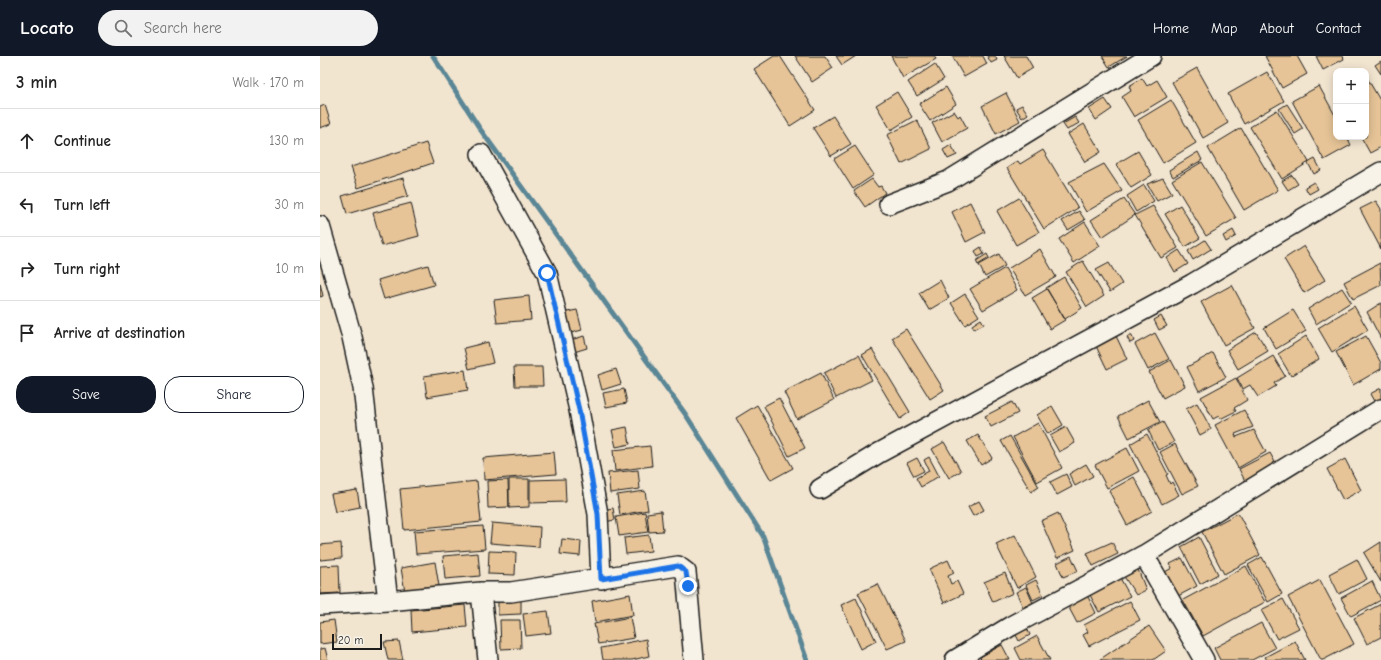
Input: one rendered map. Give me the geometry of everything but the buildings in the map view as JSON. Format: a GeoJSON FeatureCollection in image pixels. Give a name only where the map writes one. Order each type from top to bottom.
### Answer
{"type":"FeatureCollection","features":[{"type":"Feature","properties":{"kind":"street"},"geometry":{"type":"LineString","coordinates":[[889,204],[948,181],[1151,56]]}},
{"type":"Feature","properties":{"kind":"street"},"geometry":{"type":"LineString","coordinates":[[481,154],[547,273],[579,410],[598,514],[601,579]]}},
{"type":"Feature","properties":{"kind":"street"},"geometry":{"type":"LineString","coordinates":[[820,489],[879,453],[1192,284],[1381,172]]}},
{"type":"Feature","properties":{"kind":"street"},"geometry":{"type":"LineString","coordinates":[[320,226],[352,336],[363,388],[388,601]]}},
{"type":"Feature","properties":{"kind":"street"},"geometry":{"type":"LineString","coordinates":[[955,660],[1011,626],[1144,555],[1381,409]]}},
{"type":"Feature","properties":{"kind":"street"},"geometry":{"type":"LineString","coordinates":[[1144,555],[1204,660]]}},
{"type":"Feature","properties":{"kind":"street"},"geometry":{"type":"LineString","coordinates":[[320,605],[388,601],[481,592],[511,592],[678,566],[686,572],[694,660]]}},
{"type":"Feature","properties":{"kind":"street"},"geometry":{"type":"LineString","coordinates":[[481,592],[488,660]]}},
{"type":"Feature","properties":{"kind":"waterway"},"geometry":{"type":"LineString","coordinates":[[433,56],[480,129],[686,415],[763,536],[807,660]]}},
{"type":"Feature","properties":{"kind":"route"},"geometry":{"type":"LineString","coordinates":[[547,273],[579,410],[598,514],[601,579],[678,566],[686,572],[688,586]]}}]}
